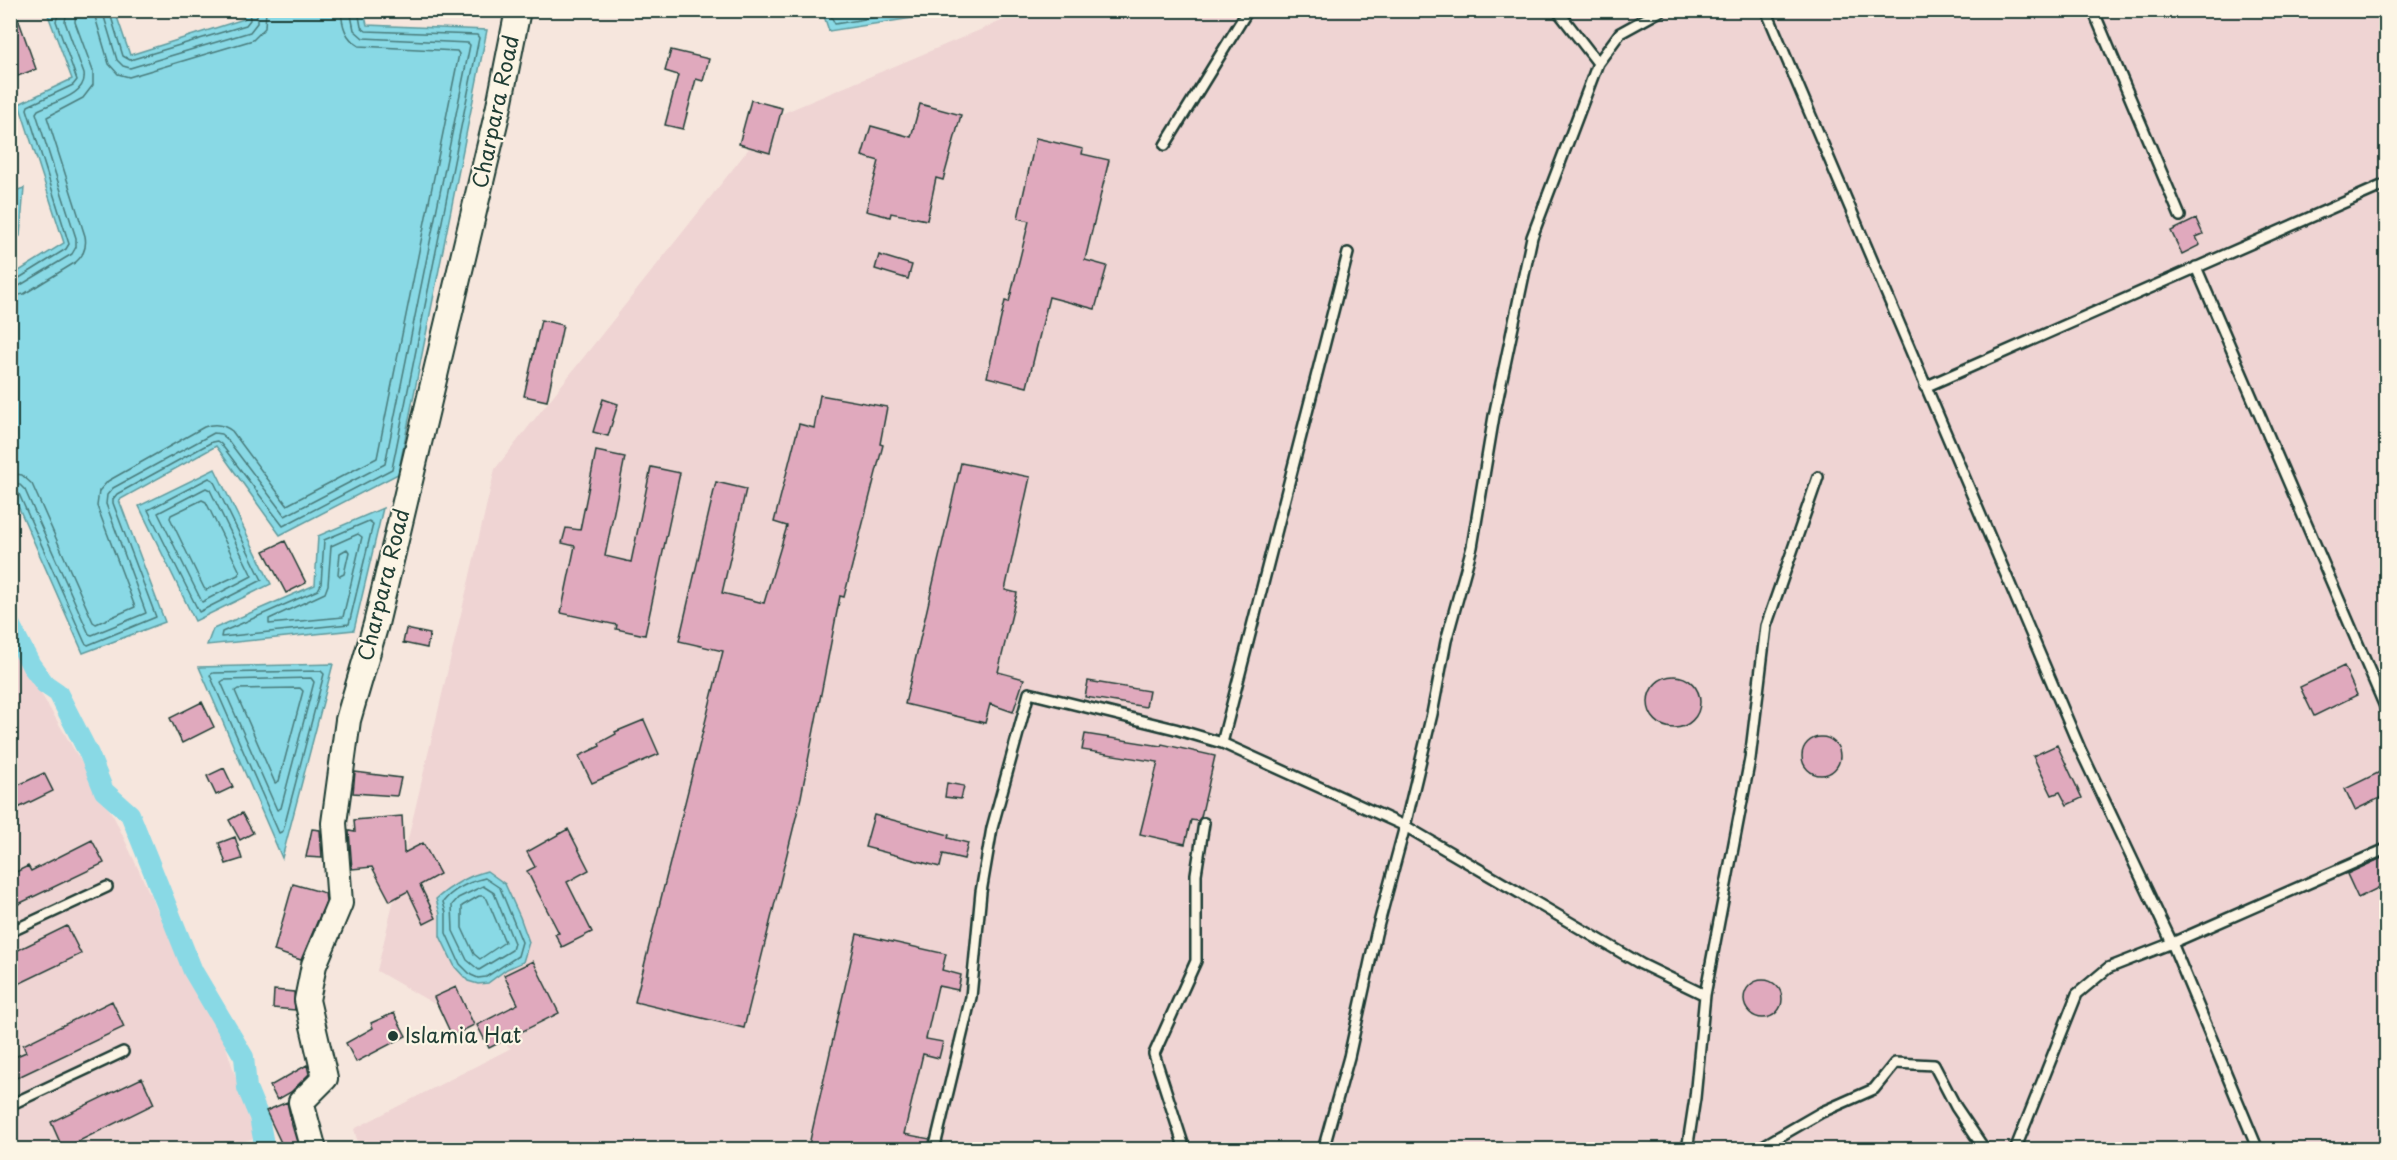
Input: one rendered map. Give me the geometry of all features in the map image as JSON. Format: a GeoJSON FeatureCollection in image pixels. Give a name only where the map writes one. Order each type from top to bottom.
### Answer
{"type":"FeatureCollection","features":[{"type":"Feature","properties":{"kind":"street","name":"Charpara Road"},"geometry":{"type":"LineString","coordinates":[[314,1149],[302,1102],[325,1078],[307,1000],[314,965],[340,903],[334,823],[348,720],[376,624],[499,106],[518,10]]}},
{"type":"Feature","properties":{"kind":"lane"},"geometry":{"type":"LineString","coordinates":[[1165,145],[1248,10]]}},
{"type":"Feature","properties":{"kind":"lane"},"geometry":{"type":"LineString","coordinates":[[1557,10],[1598,63]]}},
{"type":"Feature","properties":{"kind":"lane"},"geometry":{"type":"LineString","coordinates":[[1323,1149],[1349,1057],[1376,934],[1432,714],[1446,641],[1472,547],[1494,416],[1532,237],[1598,63],[1620,33],[1662,10]]}},
{"type":"Feature","properties":{"kind":"lane"},"geometry":{"type":"LineString","coordinates":[[1766,10],[2080,749],[2172,943],[2258,1149]]}},
{"type":"Feature","properties":{"kind":"lane"},"geometry":{"type":"LineString","coordinates":[[2093,10],[2180,216]]}},
{"type":"Feature","properties":{"kind":"lane"},"geometry":{"type":"LineString","coordinates":[[1925,387],[2386,184]]}},
{"type":"Feature","properties":{"kind":"lane"},"geometry":{"type":"LineString","coordinates":[[1222,743],[1348,253]]}},
{"type":"Feature","properties":{"kind":"lane"},"geometry":{"type":"LineString","coordinates":[[2196,267],[2386,709]]}},
{"type":"Feature","properties":{"kind":"lane"},"geometry":{"type":"LineString","coordinates":[[1687,1149],[1695,1098],[1705,995],[1750,759],[1766,626],[1818,477]]}},
{"type":"Feature","properties":{"kind":"lane"},"geometry":{"type":"LineString","coordinates":[[934,1149],[971,997],[981,892],[992,828],[1029,693],[1222,743],[1405,826],[1641,964],[1705,995]]}},
{"type":"Feature","properties":{"kind":"lane"},"geometry":{"type":"LineString","coordinates":[[1185,1149],[1154,1054],[1196,961],[1196,874],[1204,823]]}},
{"type":"Feature","properties":{"kind":"lane"},"geometry":{"type":"LineString","coordinates":[[2015,1149],[2077,994],[2108,968],[2172,943],[2386,849]]}},
{"type":"Feature","properties":{"kind":"lane"},"geometry":{"type":"LineString","coordinates":[[10,932],[107,887]]}},
{"type":"Feature","properties":{"kind":"lane"},"geometry":{"type":"LineString","coordinates":[[10,1105],[123,1052]]}},
{"type":"Feature","properties":{"kind":"lane"},"geometry":{"type":"LineString","coordinates":[[1756,1149],[1822,1112],[1874,1089],[1895,1063],[1934,1065],[1956,1107],[1985,1149]]}},
{"type":"Feature","properties":{"kind":"shaded area"},"geometry":{"type":"Polygon","coordinates":[[[1025,11],[2386,11],[2386,1149],[360,1150],[354,1129],[511,1048],[377,971],[495,469],[774,117],[1025,11]]]}},
{"type":"Feature","properties":{"kind":"shaded area"},"geometry":{"type":"Polygon","coordinates":[[[10,641],[115,819],[200,1002],[222,1034],[255,1138],[232,1145],[233,1149],[11,1149],[10,641]]]}},
{"type":"Feature","properties":{"kind":"water"},"geometry":{"type":"Polygon","coordinates":[[[63,10],[115,11],[130,55],[244,19],[243,11],[364,11],[367,25],[487,30],[398,474],[280,535],[216,446],[119,500],[165,622],[83,653],[11,490],[11,276],[64,243],[19,104],[72,79],[48,15],[63,10]]]}},
{"type":"Feature","properties":{"kind":"water"},"geometry":{"type":"Polygon","coordinates":[[[822,10],[957,10],[957,11],[829,31],[822,10]]]}},
{"type":"Feature","properties":{"kind":"water"},"geometry":{"type":"Polygon","coordinates":[[[24,188],[20,236],[11,241],[11,192],[24,188]]]}},
{"type":"Feature","properties":{"kind":"water"},"geometry":{"type":"Polygon","coordinates":[[[215,469],[271,584],[195,621],[139,506],[215,469]]]}},
{"type":"Feature","properties":{"kind":"water"},"geometry":{"type":"Polygon","coordinates":[[[383,508],[354,630],[207,645],[213,629],[315,585],[318,536],[383,508]]]}},
{"type":"Feature","properties":{"kind":"water"},"geometry":{"type":"Polygon","coordinates":[[[333,664],[282,858],[199,667],[333,664]]]}},
{"type":"Feature","properties":{"kind":"water"},"geometry":{"type":"Polygon","coordinates":[[[487,871],[505,884],[529,942],[523,962],[507,969],[488,983],[478,984],[468,981],[455,967],[440,936],[440,914],[436,899],[460,882],[487,871]]]}},
{"type":"Feature","properties":{"kind":"building"},"geometry":{"type":"Polygon","coordinates":[[[10,10],[15,10],[36,69],[10,79],[10,10]]]}},
{"type":"Feature","properties":{"kind":"building"},"geometry":{"type":"Polygon","coordinates":[[[671,50],[709,59],[703,81],[696,79],[683,129],[665,125],[678,75],[665,71],[671,50]]]}},
{"type":"Feature","properties":{"kind":"building"},"geometry":{"type":"Polygon","coordinates":[[[751,100],[782,108],[770,153],[739,144],[751,100]]]}},
{"type":"Feature","properties":{"kind":"building"},"geometry":{"type":"Polygon","coordinates":[[[920,104],[961,115],[943,180],[936,178],[927,220],[891,213],[890,217],[866,211],[879,161],[862,156],[871,126],[911,137],[920,104]]]}},
{"type":"Feature","properties":{"kind":"building"},"geometry":{"type":"Polygon","coordinates":[[[1036,138],[1083,149],[1082,154],[1109,160],[1085,260],[1107,266],[1095,309],[1049,297],[1027,387],[987,377],[1005,301],[1009,302],[1029,221],[1018,218],[1036,138]]]}},
{"type":"Feature","properties":{"kind":"building"},"geometry":{"type":"Polygon","coordinates":[[[2196,219],[2203,234],[2196,237],[2200,245],[2182,254],[2171,231],[2196,219]]]}},
{"type":"Feature","properties":{"kind":"building"},"geometry":{"type":"Polygon","coordinates":[[[879,255],[912,265],[908,279],[875,269],[879,255]]]}},
{"type":"Feature","properties":{"kind":"building"},"geometry":{"type":"Polygon","coordinates":[[[541,320],[563,325],[547,401],[524,396],[541,320]]]}},
{"type":"Feature","properties":{"kind":"building"},"geometry":{"type":"Polygon","coordinates":[[[820,395],[887,407],[880,444],[883,445],[844,597],[840,596],[801,797],[744,1028],[635,1002],[723,651],[679,641],[716,482],[746,489],[722,593],[764,603],[787,526],[774,522],[799,424],[814,428],[820,395]]]}},
{"type":"Feature","properties":{"kind":"building"},"geometry":{"type":"Polygon","coordinates":[[[603,399],[618,404],[608,436],[593,432],[603,399]]]}},
{"type":"Feature","properties":{"kind":"building"},"geometry":{"type":"Polygon","coordinates":[[[596,451],[625,457],[605,556],[631,562],[651,467],[680,473],[645,635],[616,629],[617,625],[561,613],[575,546],[562,543],[566,528],[580,530],[596,451]]]}},
{"type":"Feature","properties":{"kind":"building"},"geometry":{"type":"Polygon","coordinates":[[[961,463],[1030,477],[1005,590],[1017,593],[998,672],[1024,679],[1013,712],[990,704],[985,723],[905,704],[961,463]]]}},
{"type":"Feature","properties":{"kind":"building"},"geometry":{"type":"Polygon","coordinates":[[[285,541],[306,583],[286,593],[264,551],[285,541]]]}},
{"type":"Feature","properties":{"kind":"building"},"geometry":{"type":"Polygon","coordinates":[[[406,629],[430,634],[427,648],[403,643],[406,629]]]}},
{"type":"Feature","properties":{"kind":"building"},"geometry":{"type":"Polygon","coordinates":[[[2344,666],[2357,695],[2314,716],[2300,687],[2344,666]]]}},
{"type":"Feature","properties":{"kind":"building"},"geometry":{"type":"Polygon","coordinates":[[[1669,676],[1679,676],[1693,683],[1700,702],[1693,721],[1679,728],[1669,728],[1659,724],[1652,717],[1648,707],[1648,697],[1652,687],[1659,680],[1669,676]]]}},
{"type":"Feature","properties":{"kind":"building"},"geometry":{"type":"Polygon","coordinates":[[[1088,681],[1149,691],[1146,707],[1085,697],[1088,681]]]}},
{"type":"Feature","properties":{"kind":"building"},"geometry":{"type":"Polygon","coordinates":[[[202,702],[214,727],[182,743],[170,718],[202,702]]]}},
{"type":"Feature","properties":{"kind":"building"},"geometry":{"type":"Polygon","coordinates":[[[644,720],[659,754],[592,783],[579,756],[600,746],[599,743],[616,734],[615,732],[644,720]]]}},
{"type":"Feature","properties":{"kind":"building"},"geometry":{"type":"Polygon","coordinates":[[[1085,734],[1161,746],[1162,744],[1215,756],[1201,817],[1198,821],[1191,820],[1185,844],[1140,834],[1158,762],[1082,750],[1085,734]]]}},
{"type":"Feature","properties":{"kind":"building"},"geometry":{"type":"Polygon","coordinates":[[[1821,737],[1834,743],[1840,756],[1834,769],[1821,775],[1808,769],[1802,756],[1808,743],[1821,737]]]}},
{"type":"Feature","properties":{"kind":"building"},"geometry":{"type":"Polygon","coordinates":[[[2057,745],[2082,798],[2067,805],[2060,792],[2052,795],[2033,756],[2057,745]]]}},
{"type":"Feature","properties":{"kind":"building"},"geometry":{"type":"Polygon","coordinates":[[[224,768],[233,787],[216,795],[207,776],[224,768]]]}},
{"type":"Feature","properties":{"kind":"building"},"geometry":{"type":"Polygon","coordinates":[[[2386,769],[2386,795],[2355,810],[2345,789],[2386,769]]]}},
{"type":"Feature","properties":{"kind":"building"},"geometry":{"type":"Polygon","coordinates":[[[355,772],[401,778],[397,796],[353,793],[355,772]]]}},
{"type":"Feature","properties":{"kind":"building"},"geometry":{"type":"Polygon","coordinates":[[[44,773],[53,791],[10,812],[10,789],[44,773]]]}},
{"type":"Feature","properties":{"kind":"building"},"geometry":{"type":"Polygon","coordinates":[[[947,783],[964,786],[961,799],[945,797],[947,783]]]}},
{"type":"Feature","properties":{"kind":"building"},"geometry":{"type":"Polygon","coordinates":[[[242,813],[253,833],[240,840],[229,820],[242,813]]]}},
{"type":"Feature","properties":{"kind":"building"},"geometry":{"type":"Polygon","coordinates":[[[874,815],[949,835],[948,838],[968,843],[964,859],[943,854],[940,867],[865,847],[874,815]]]}},
{"type":"Feature","properties":{"kind":"building"},"geometry":{"type":"Polygon","coordinates":[[[402,816],[404,853],[423,843],[440,874],[420,885],[436,918],[424,924],[408,891],[390,901],[372,867],[352,869],[349,831],[355,832],[354,820],[402,816]]]}},
{"type":"Feature","properties":{"kind":"building"},"geometry":{"type":"Polygon","coordinates":[[[312,829],[320,830],[322,858],[306,857],[312,829]]]}},
{"type":"Feature","properties":{"kind":"building"},"geometry":{"type":"Polygon","coordinates":[[[568,829],[589,870],[567,882],[592,932],[562,947],[555,934],[559,933],[527,871],[535,867],[527,852],[568,829]]]}},
{"type":"Feature","properties":{"kind":"building"},"geometry":{"type":"Polygon","coordinates":[[[235,837],[242,859],[226,864],[219,843],[235,837]]]}},
{"type":"Feature","properties":{"kind":"building"},"geometry":{"type":"Polygon","coordinates":[[[92,840],[104,863],[10,908],[10,875],[28,866],[31,871],[92,840]]]}},
{"type":"Feature","properties":{"kind":"building"},"geometry":{"type":"Polygon","coordinates":[[[2386,856],[2386,884],[2358,898],[2347,874],[2386,856]]]}},
{"type":"Feature","properties":{"kind":"building"},"geometry":{"type":"Polygon","coordinates":[[[293,884],[325,893],[326,901],[301,960],[274,951],[293,884]]]}},
{"type":"Feature","properties":{"kind":"building"},"geometry":{"type":"Polygon","coordinates":[[[67,926],[81,954],[10,988],[10,954],[67,926]]]}},
{"type":"Feature","properties":{"kind":"building"},"geometry":{"type":"Polygon","coordinates":[[[857,934],[946,954],[942,970],[961,975],[958,990],[938,986],[926,1039],[943,1042],[939,1058],[923,1054],[904,1134],[930,1139],[927,1149],[808,1149],[857,934]]]}},
{"type":"Feature","properties":{"kind":"building"},"geometry":{"type":"Polygon","coordinates":[[[533,961],[559,1013],[489,1048],[477,1025],[518,1004],[504,975],[533,961]]]}},
{"type":"Feature","properties":{"kind":"building"},"geometry":{"type":"Polygon","coordinates":[[[1763,980],[1776,986],[1782,999],[1776,1012],[1763,1018],[1750,1012],[1744,999],[1750,986],[1763,980]]]}},
{"type":"Feature","properties":{"kind":"building"},"geometry":{"type":"Polygon","coordinates":[[[456,987],[474,1025],[452,1036],[434,997],[456,987]]]}},
{"type":"Feature","properties":{"kind":"building"},"geometry":{"type":"Polygon","coordinates":[[[274,990],[294,992],[295,1010],[273,1008],[274,990]]]}},
{"type":"Feature","properties":{"kind":"building"},"geometry":{"type":"Polygon","coordinates":[[[112,1001],[124,1027],[10,1081],[10,1059],[26,1052],[23,1045],[112,1001]]]}},
{"type":"Feature","properties":{"kind":"building"},"geometry":{"type":"Polygon","coordinates":[[[394,1013],[406,1036],[356,1062],[346,1043],[373,1028],[371,1023],[394,1013]]]}},
{"type":"Feature","properties":{"kind":"building"},"geometry":{"type":"Polygon","coordinates":[[[307,1065],[309,1074],[291,1092],[277,1100],[270,1086],[307,1065]]]}},
{"type":"Feature","properties":{"kind":"building"},"geometry":{"type":"Polygon","coordinates":[[[142,1078],[154,1104],[63,1149],[51,1122],[142,1078]]]}},
{"type":"Feature","properties":{"kind":"building"},"geometry":{"type":"Polygon","coordinates":[[[287,1102],[299,1149],[284,1149],[266,1111],[287,1102]]]}},
{"type":"Feature","properties":{"kind":"waterway"},"geometry":{"type":"LineString","coordinates":[[10,624],[31,665],[45,684],[58,693],[89,754],[104,791],[130,814],[193,971],[244,1057],[247,1088],[259,1117],[265,1150]]}},
{"type":"Feature","properties":{"kind":"place","name":"Islamia Hat"},"geometry":{"type":"Point","coordinates":[393,1036]}}]}
